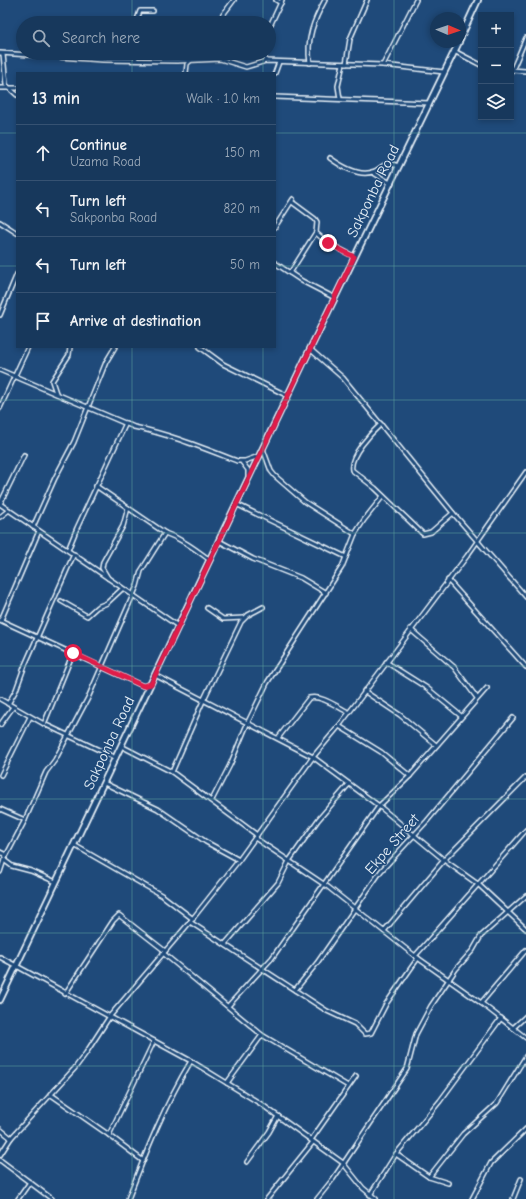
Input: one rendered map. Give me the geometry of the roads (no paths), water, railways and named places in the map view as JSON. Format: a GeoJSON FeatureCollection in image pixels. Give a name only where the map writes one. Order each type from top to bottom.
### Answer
{"type":"FeatureCollection","features":[{"type":"Feature","properties":{"kind":"main road"},"geometry":{"type":"LineString","coordinates":[[466,26],[478,0]]}},
{"type":"Feature","properties":{"kind":"main road","name":"Sakponba Road"},"geometry":{"type":"LineString","coordinates":[[0,1000],[354,257],[455,48]]}},
{"type":"Feature","properties":{"kind":"street"},"geometry":{"type":"LineString","coordinates":[[222,16],[234,0]]}},
{"type":"Feature","properties":{"kind":"street"},"geometry":{"type":"LineString","coordinates":[[275,16],[282,1],[276,0]]}},
{"type":"Feature","properties":{"kind":"street"},"geometry":{"type":"LineString","coordinates":[[310,63],[309,40],[315,19],[324,0]]}},
{"type":"Feature","properties":{"kind":"street"},"geometry":{"type":"LineString","coordinates":[[340,99],[338,86],[350,39],[367,0]]}},
{"type":"Feature","properties":{"kind":"street"},"geometry":{"type":"LineString","coordinates":[[383,65],[416,0]]}},
{"type":"Feature","properties":{"kind":"street"},"geometry":{"type":"LineString","coordinates":[[138,16],[140,11],[153,11]]}},
{"type":"Feature","properties":{"kind":"street"},"geometry":{"type":"LineString","coordinates":[[514,65],[526,38]]}},
{"type":"Feature","properties":{"kind":"street"},"geometry":{"type":"LineString","coordinates":[[454,51],[478,63]]}},
{"type":"Feature","properties":{"kind":"street"},"geometry":{"type":"LineString","coordinates":[[16,55],[2,54],[5,81],[8,88],[16,94]]}},
{"type":"Feature","properties":{"kind":"street"},"geometry":{"type":"LineString","coordinates":[[186,72],[187,64],[191,60]]}},
{"type":"Feature","properties":{"kind":"street"},"geometry":{"type":"LineString","coordinates":[[226,60],[246,67],[266,61],[383,65],[444,72]]}},
{"type":"Feature","properties":{"kind":"street"},"geometry":{"type":"LineString","coordinates":[[275,72],[279,62]]}},
{"type":"Feature","properties":{"kind":"street"},"geometry":{"type":"LineString","coordinates":[[514,70],[526,71]]}},
{"type":"Feature","properties":{"kind":"street"},"geometry":{"type":"LineString","coordinates":[[0,88],[16,88]]}},
{"type":"Feature","properties":{"kind":"street"},"geometry":{"type":"LineString","coordinates":[[276,97],[429,103]]}},
{"type":"Feature","properties":{"kind":"street"},"geometry":{"type":"LineString","coordinates":[[330,158],[342,167],[354,171],[372,172],[390,183]]}},
{"type":"Feature","properties":{"kind":"street"},"geometry":{"type":"LineString","coordinates":[[372,172],[388,163],[399,166]]}},
{"type":"Feature","properties":{"kind":"street"},"geometry":{"type":"LineString","coordinates":[[276,225],[292,200],[317,222],[316,232],[290,273]]}},
{"type":"Feature","properties":{"kind":"street"},"geometry":{"type":"LineString","coordinates":[[0,222],[16,232]]}},
{"type":"Feature","properties":{"kind":"street"},"geometry":{"type":"LineString","coordinates":[[316,232],[328,243],[354,257]]}},
{"type":"Feature","properties":{"kind":"street"},"geometry":{"type":"LineString","coordinates":[[276,264],[335,298]]}},
{"type":"Feature","properties":{"kind":"street"},"geometry":{"type":"LineString","coordinates":[[0,315],[16,276]]}},
{"type":"Feature","properties":{"kind":"street"},"geometry":{"type":"LineString","coordinates":[[0,408],[28,348]]}},
{"type":"Feature","properties":{"kind":"street"},"geometry":{"type":"LineString","coordinates":[[56,394],[52,381],[69,355],[70,348]]}},
{"type":"Feature","properties":{"kind":"street"},"geometry":{"type":"LineString","coordinates":[[33,527],[74,442],[106,362],[114,348]]}},
{"type":"Feature","properties":{"kind":"street"},"geometry":{"type":"LineString","coordinates":[[201,348],[223,364],[288,396]]}},
{"type":"Feature","properties":{"kind":"street"},"geometry":{"type":"LineString","coordinates":[[310,349],[335,370],[526,597]]}},
{"type":"Feature","properties":{"kind":"street"},"geometry":{"type":"LineString","coordinates":[[0,370],[126,423],[190,443],[242,462],[248,470],[248,475]]}},
{"type":"Feature","properties":{"kind":"street"},"geometry":{"type":"LineString","coordinates":[[68,550],[126,423]]}},
{"type":"Feature","properties":{"kind":"street"},"geometry":{"type":"LineString","coordinates":[[381,424],[365,441],[351,466],[355,474],[366,481],[423,534],[431,532],[453,512]]}},
{"type":"Feature","properties":{"kind":"street"},"geometry":{"type":"LineString","coordinates":[[263,449],[271,471],[275,476],[305,502],[356,534]]}},
{"type":"Feature","properties":{"kind":"street"},"geometry":{"type":"LineString","coordinates":[[24,455],[0,504],[74,554],[108,580],[178,626]]}},
{"type":"Feature","properties":{"kind":"street"},"geometry":{"type":"LineString","coordinates":[[242,462],[259,456]]}},
{"type":"Feature","properties":{"kind":"street"},"geometry":{"type":"LineString","coordinates":[[0,1155],[11,1138],[86,1053],[110,1016],[192,920],[239,860],[313,757],[339,726],[448,580],[526,472]]}},
{"type":"Feature","properties":{"kind":"street"},"geometry":{"type":"LineString","coordinates":[[96,486],[165,533],[181,539],[210,560]]}},
{"type":"Feature","properties":{"kind":"street"},"geometry":{"type":"LineString","coordinates":[[212,800],[230,765],[248,722],[267,683],[326,593],[346,557],[356,534],[370,510],[382,496]]}},
{"type":"Feature","properties":{"kind":"street"},"geometry":{"type":"LineString","coordinates":[[236,504],[346,557]]}},
{"type":"Feature","properties":{"kind":"street"},"geometry":{"type":"LineString","coordinates":[[108,580],[102,564],[123,526],[128,508]]}},
{"type":"Feature","properties":{"kind":"street"},"geometry":{"type":"LineString","coordinates":[[0,517],[9,510]]}},
{"type":"Feature","properties":{"kind":"street"},"geometry":{"type":"LineString","coordinates":[[39,530],[0,620],[143,686],[151,684]]}},
{"type":"Feature","properties":{"kind":"street"},"geometry":{"type":"LineString","coordinates":[[0,872],[6,855],[46,772],[55,760],[88,698],[132,596],[141,571],[165,533]]}},
{"type":"Feature","properties":{"kind":"street"},"geometry":{"type":"LineString","coordinates":[[219,541],[253,559],[301,578],[326,593]]}},
{"type":"Feature","properties":{"kind":"street"},"geometry":{"type":"LineString","coordinates":[[8,704],[16,690],[66,567],[74,554]]}},
{"type":"Feature","properties":{"kind":"street"},"geometry":{"type":"LineString","coordinates":[[448,580],[526,667]]}},
{"type":"Feature","properties":{"kind":"street"},"geometry":{"type":"LineString","coordinates":[[61,601],[87,616],[97,607],[107,603],[122,589]]}},
{"type":"Feature","properties":{"kind":"street"},"geometry":{"type":"LineString","coordinates":[[207,608],[223,619],[244,618],[263,607]]}},
{"type":"Feature","properties":{"kind":"street"},"geometry":{"type":"LineString","coordinates":[[172,772],[203,701],[244,618]]}},
{"type":"Feature","properties":{"kind":"street"},"geometry":{"type":"LineString","coordinates":[[410,629],[454,667],[477,698]]}},
{"type":"Feature","properties":{"kind":"street"},"geometry":{"type":"LineString","coordinates":[[44,724],[73,653]]}},
{"type":"Feature","properties":{"kind":"street"},"geometry":{"type":"LineString","coordinates":[[386,662],[427,688],[461,716]]}},
{"type":"Feature","properties":{"kind":"street"},"geometry":{"type":"LineString","coordinates":[[155,675],[313,757],[380,806],[444,860],[479,885],[510,912],[526,929]]}},
{"type":"Feature","properties":{"kind":"street"},"geometry":{"type":"LineString","coordinates":[[228,1006],[281,944],[380,806],[410,776],[461,716],[488,688]]}},
{"type":"Feature","properties":{"kind":"street"},"geometry":{"type":"LineString","coordinates":[[364,691],[400,715],[436,745]]}},
{"type":"Feature","properties":{"kind":"street"},"geometry":{"type":"LineString","coordinates":[[278,738],[309,698],[325,700],[348,712]]}},
{"type":"Feature","properties":{"kind":"street"},"geometry":{"type":"LineString","coordinates":[[0,699],[30,717],[67,736],[116,758]]}},
{"type":"Feature","properties":{"kind":"street"},"geometry":{"type":"LineString","coordinates":[[0,725],[13,707]]}},
{"type":"Feature","properties":{"kind":"street"},"geometry":{"type":"LineString","coordinates":[[1,776],[30,717]]}},
{"type":"Feature","properties":{"kind":"street","name":"Ekpe Street"},"geometry":{"type":"LineString","coordinates":[[295,990],[325,952],[381,871],[413,834],[427,821],[513,718]]}},
{"type":"Feature","properties":{"kind":"street"},"geometry":{"type":"LineString","coordinates":[[339,726],[381,752],[410,776]]}},
{"type":"Feature","properties":{"kind":"street"},"geometry":{"type":"LineString","coordinates":[[121,746],[172,772],[212,800],[256,836],[323,884],[416,957],[481,1003],[526,1038]]}},
{"type":"Feature","properties":{"kind":"street"},"geometry":{"type":"LineString","coordinates":[[384,931],[444,860],[526,777]]}},
{"type":"Feature","properties":{"kind":"street"},"geometry":{"type":"LineString","coordinates":[[104,783],[158,808],[206,842],[239,860]]}},
{"type":"Feature","properties":{"kind":"street"},"geometry":{"type":"LineString","coordinates":[[225,944],[278,883],[289,861],[318,820],[349,784]]}},
{"type":"Feature","properties":{"kind":"street"},"geometry":{"type":"LineString","coordinates":[[0,809],[24,820]]}},
{"type":"Feature","properties":{"kind":"street"},"geometry":{"type":"LineString","coordinates":[[74,844],[163,896],[192,920],[225,944],[327,1011],[356,1025],[363,1033],[369,1034],[416,957],[526,830]]}},
{"type":"Feature","properties":{"kind":"street"},"geometry":{"type":"LineString","coordinates":[[0,852],[6,855]]}},
{"type":"Feature","properties":{"kind":"street"},"geometry":{"type":"LineString","coordinates":[[4,860],[12,866],[31,871],[56,882]]}},
{"type":"Feature","properties":{"kind":"street"},"geometry":{"type":"LineString","coordinates":[[317,1199],[334,1179],[343,1163],[380,1111],[407,1069],[421,1023],[456,969],[468,957],[481,936],[510,912],[526,896]]}},
{"type":"Feature","properties":{"kind":"street"},"geometry":{"type":"LineString","coordinates":[[66,994],[119,914],[262,1035],[348,1086]]}},
{"type":"Feature","properties":{"kind":"street"},"geometry":{"type":"LineString","coordinates":[[481,1003],[526,950]]}},
{"type":"Feature","properties":{"kind":"street"},"geometry":{"type":"LineString","coordinates":[[0,957],[191,1061],[278,1116],[343,1163],[370,1197],[376,1199]]}},
{"type":"Feature","properties":{"kind":"street"},"geometry":{"type":"LineString","coordinates":[[513,1028],[526,1016]]}},
{"type":"Feature","properties":{"kind":"street"},"geometry":{"type":"LineString","coordinates":[[370,1197],[396,1154],[440,1101],[501,1018]]}},
{"type":"Feature","properties":{"kind":"street"},"geometry":{"type":"LineString","coordinates":[[226,1083],[262,1035]]}},
{"type":"Feature","properties":{"kind":"street"},"geometry":{"type":"LineString","coordinates":[[109,1135],[154,1041]]}},
{"type":"Feature","properties":{"kind":"street"},"geometry":{"type":"LineString","coordinates":[[429,1177],[463,1134],[497,1103],[526,1056]]}},
{"type":"Feature","properties":{"kind":"street"},"geometry":{"type":"LineString","coordinates":[[128,1199],[142,1160],[178,1082],[191,1061]]}},
{"type":"Feature","properties":{"kind":"street"},"geometry":{"type":"LineString","coordinates":[[266,1199],[312,1141],[356,1076]]}},
{"type":"Feature","properties":{"kind":"street"},"geometry":{"type":"LineString","coordinates":[[50,1094],[142,1160]]}},
{"type":"Feature","properties":{"kind":"street"},"geometry":{"type":"LineString","coordinates":[[246,1162],[270,1132],[278,1116]]}},
{"type":"Feature","properties":{"kind":"street"},"geometry":{"type":"LineString","coordinates":[[0,1129],[11,1138]]}},
{"type":"Feature","properties":{"kind":"street"},"geometry":{"type":"LineString","coordinates":[[472,1199],[491,1163],[526,1129]]}},
{"type":"Feature","properties":{"kind":"street"},"geometry":{"type":"LineString","coordinates":[[396,1154],[429,1177],[448,1183]]}},
{"type":"Feature","properties":{"kind":"street"},"geometry":{"type":"LineString","coordinates":[[0,1160],[52,1199]]}},
{"type":"Feature","properties":{"kind":"street"},"geometry":{"type":"LineString","coordinates":[[513,1199],[521,1179]]}},
{"type":"Feature","properties":{"kind":"street"},"geometry":{"type":"LineString","coordinates":[[18,1199],[30,1182]]}}]}
